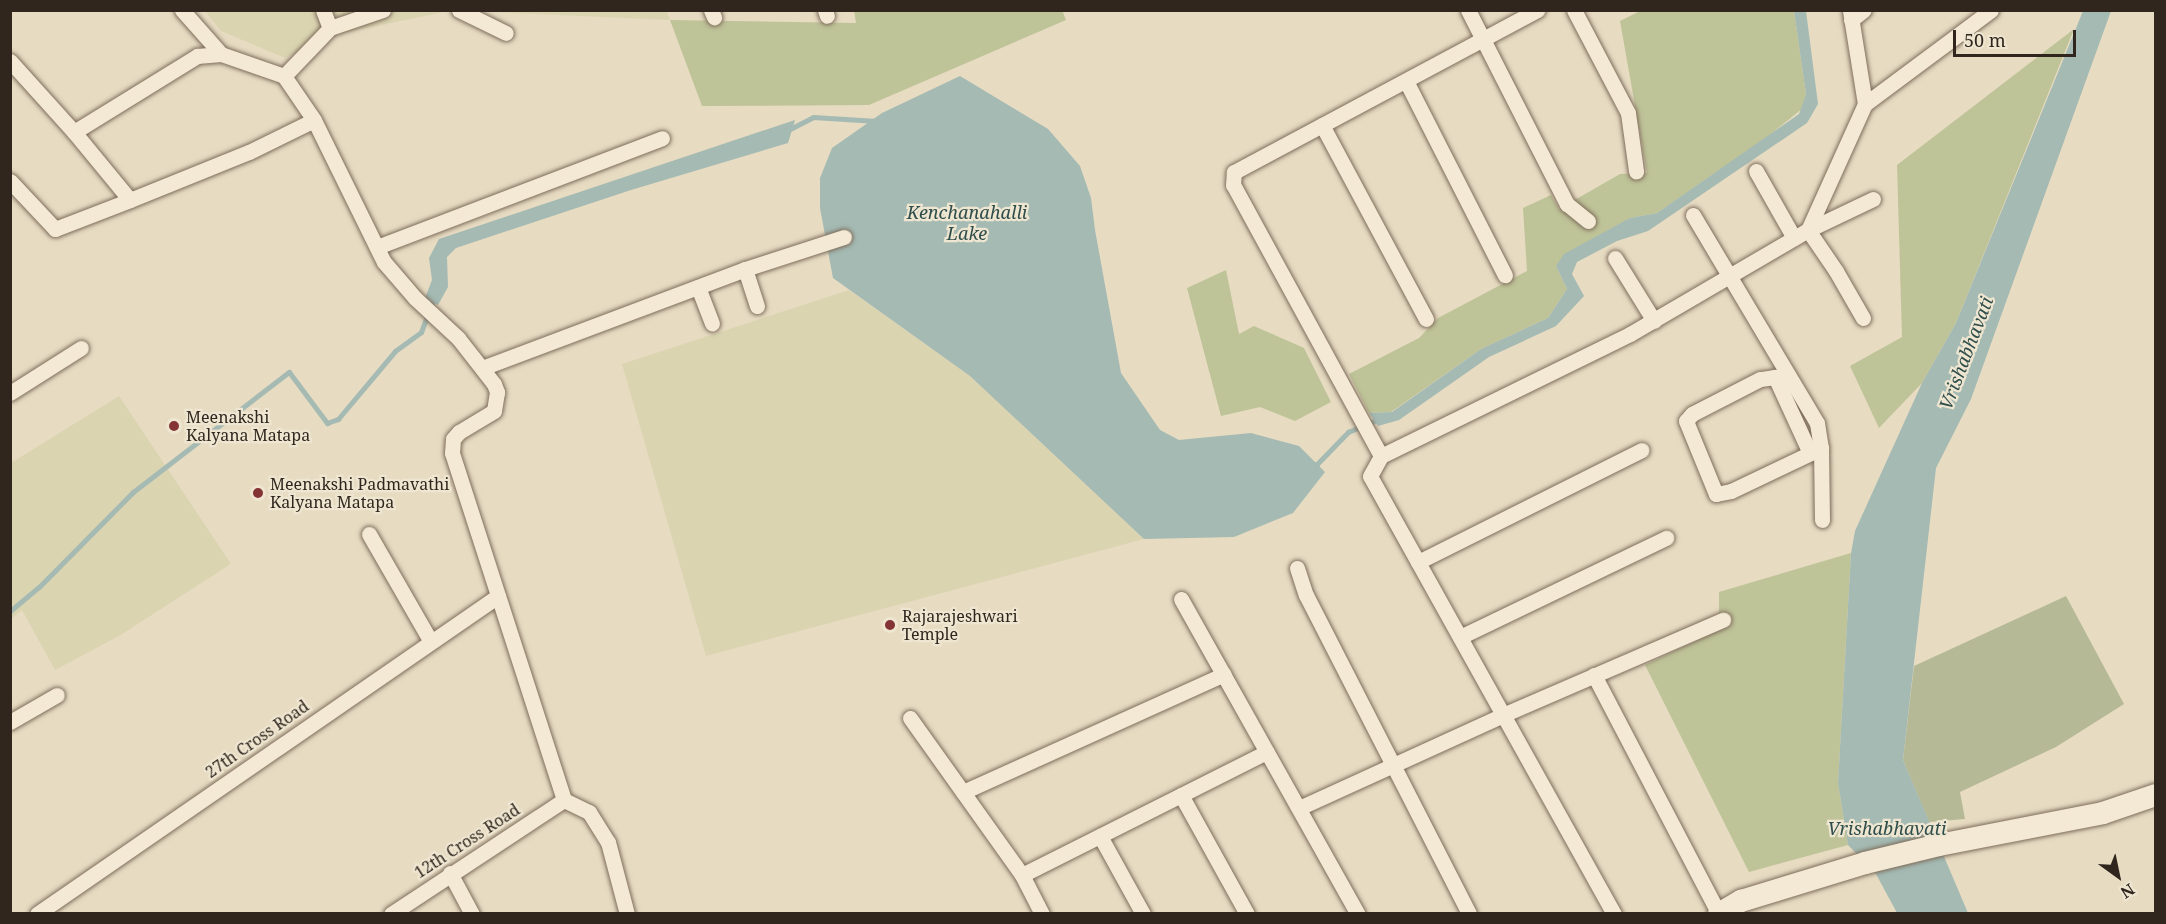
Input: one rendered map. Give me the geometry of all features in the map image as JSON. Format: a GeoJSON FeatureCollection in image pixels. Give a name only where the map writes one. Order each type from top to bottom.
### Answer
{"type":"FeatureCollection","features":[{"type":"Feature","properties":{"kind":"street"},"geometry":{"type":"LineString","coordinates":[[182,10],[221,54]]}},
{"type":"Feature","properties":{"kind":"street"},"geometry":{"type":"LineString","coordinates":[[323,10],[330,28]]}},
{"type":"Feature","properties":{"kind":"street"},"geometry":{"type":"LineString","coordinates":[[284,76],[330,28],[383,10]]}},
{"type":"Feature","properties":{"kind":"street"},"geometry":{"type":"LineString","coordinates":[[459,10],[506,33]]}},
{"type":"Feature","properties":{"kind":"street"},"geometry":{"type":"LineString","coordinates":[[1468,10],[1567,204],[1588,221]]}},
{"type":"Feature","properties":{"kind":"street"},"geometry":{"type":"LineString","coordinates":[[1381,456],[1233,185],[1234,172],[1538,10]]}},
{"type":"Feature","properties":{"kind":"street"},"geometry":{"type":"LineString","coordinates":[[1574,10],[1628,113],[1636,171]]}},
{"type":"Feature","properties":{"kind":"street"},"geometry":{"type":"LineString","coordinates":[[1864,10],[1850,15],[1865,104]]}},
{"type":"Feature","properties":{"kind":"street"},"geometry":{"type":"LineString","coordinates":[[1808,230],[1865,104],[1991,10]]}},
{"type":"Feature","properties":{"kind":"street"},"geometry":{"type":"LineString","coordinates":[[74,132],[197,56],[221,54],[284,76],[314,120],[384,262],[428,311],[458,338],[483,368],[497,392],[494,411],[459,432],[453,439],[452,453],[564,800],[589,812],[608,842],[627,914]]}},
{"type":"Feature","properties":{"kind":"street"},"geometry":{"type":"LineString","coordinates":[[10,61],[74,132],[130,200]]}},
{"type":"Feature","properties":{"kind":"street"},"geometry":{"type":"LineString","coordinates":[[1406,81],[1505,274]]}},
{"type":"Feature","properties":{"kind":"street"},"geometry":{"type":"LineString","coordinates":[[10,181],[55,229],[249,152],[314,120]]}},
{"type":"Feature","properties":{"kind":"street"},"geometry":{"type":"LineString","coordinates":[[1322,125],[1426,319]]}},
{"type":"Feature","properties":{"kind":"street"},"geometry":{"type":"LineString","coordinates":[[377,247],[662,138]]}},
{"type":"Feature","properties":{"kind":"street"},"geometry":{"type":"LineString","coordinates":[[1756,171],[1794,238]]}},
{"type":"Feature","properties":{"kind":"street"},"geometry":{"type":"LineString","coordinates":[[1614,914],[1370,476],[1381,456],[1654,321],[1808,230],[1873,199]]}},
{"type":"Feature","properties":{"kind":"street"},"geometry":{"type":"LineString","coordinates":[[1693,215],[1817,423],[1816,451],[1822,519]]}},
{"type":"Feature","properties":{"kind":"street"},"geometry":{"type":"LineString","coordinates":[[1808,230],[1836,271],[1863,318]]}},
{"type":"Feature","properties":{"kind":"street"},"geometry":{"type":"LineString","coordinates":[[483,368],[745,269],[844,237]]}},
{"type":"Feature","properties":{"kind":"street"},"geometry":{"type":"LineString","coordinates":[[1615,258],[1654,321]]}},
{"type":"Feature","properties":{"kind":"street"},"geometry":{"type":"LineString","coordinates":[[745,269],[757,306]]}},
{"type":"Feature","properties":{"kind":"street"},"geometry":{"type":"LineString","coordinates":[[698,287],[712,323]]}},
{"type":"Feature","properties":{"kind":"street"},"geometry":{"type":"LineString","coordinates":[[10,393],[81,348]]}},
{"type":"Feature","properties":{"kind":"street"},"geometry":{"type":"LineString","coordinates":[[1774,377],[1816,451],[1731,491],[1716,494],[1686,422],[1692,414],[1760,379],[1774,377]]}},
{"type":"Feature","properties":{"kind":"street"},"geometry":{"type":"LineString","coordinates":[[1418,562],[1642,450]]}},
{"type":"Feature","properties":{"kind":"street"},"geometry":{"type":"LineString","coordinates":[[369,534],[430,640]]}},
{"type":"Feature","properties":{"kind":"street"},"geometry":{"type":"LineString","coordinates":[[1460,637],[1666,538]]}},
{"type":"Feature","properties":{"kind":"street"},"geometry":{"type":"LineString","coordinates":[[1297,568],[1306,595],[1468,914]]}},
{"type":"Feature","properties":{"kind":"street","name":"27th Cross Road"},"geometry":{"type":"LineString","coordinates":[[37,914],[430,640],[498,596]]}},
{"type":"Feature","properties":{"kind":"street"},"geometry":{"type":"LineString","coordinates":[[1181,599],[1358,914]]}},
{"type":"Feature","properties":{"kind":"street"},"geometry":{"type":"LineString","coordinates":[[1299,808],[1503,715],[1723,620]]}},
{"type":"Feature","properties":{"kind":"street"},"geometry":{"type":"LineString","coordinates":[[963,792],[1224,674]]}},
{"type":"Feature","properties":{"kind":"street"},"geometry":{"type":"LineString","coordinates":[[1594,675],[1719,914],[1741,901],[1865,863],[1939,845],[2103,813],[2156,795]]}},
{"type":"Feature","properties":{"kind":"street"},"geometry":{"type":"LineString","coordinates":[[10,722],[57,695]]}},
{"type":"Feature","properties":{"kind":"street"},"geometry":{"type":"LineString","coordinates":[[910,718],[1022,875],[1042,914]]}},
{"type":"Feature","properties":{"kind":"street"},"geometry":{"type":"LineString","coordinates":[[1022,875],[1267,752]]}},
{"type":"Feature","properties":{"kind":"street"},"geometry":{"type":"LineString","coordinates":[[1181,795],[1247,914]]}},
{"type":"Feature","properties":{"kind":"street","name":"12th Cross Road"},"geometry":{"type":"LineString","coordinates":[[391,914],[564,800]]}},
{"type":"Feature","properties":{"kind":"street"},"geometry":{"type":"LineString","coordinates":[[1100,836],[1143,914]]}},
{"type":"Feature","properties":{"kind":"street"},"geometry":{"type":"LineString","coordinates":[[450,873],[472,914]]}},
{"type":"Feature","properties":{"kind":"shaded area"},"geometry":{"type":"Polygon","coordinates":[[[666,10],[670,20],[467,11],[666,10]]]}},
{"type":"Feature","properties":{"kind":"shaded area"},"geometry":{"type":"Polygon","coordinates":[[[205,11],[449,11],[333,35],[285,58],[221,31],[205,11]]]}},
{"type":"Feature","properties":{"kind":"shaded area"},"geometry":{"type":"Polygon","coordinates":[[[849,290],[970,376],[1144,539],[706,656],[622,364],[849,290]]]}},
{"type":"Feature","properties":{"kind":"shaded area"},"geometry":{"type":"Polygon","coordinates":[[[119,396],[231,564],[119,636],[55,670],[22,610],[11,619],[11,463],[119,396]]]}},
{"type":"Feature","properties":{"kind":"green space"},"geometry":{"type":"Polygon","coordinates":[[[854,10],[1062,10],[1066,20],[869,105],[702,106],[670,20],[856,23],[854,10]]]}},
{"type":"Feature","properties":{"kind":"green space"},"geometry":{"type":"Polygon","coordinates":[[[1640,11],[1794,11],[1806,94],[1803,108],[1767,137],[1657,213],[1630,218],[1556,266],[1567,289],[1548,318],[1481,349],[1391,412],[1369,413],[1349,374],[1419,338],[1438,318],[1527,271],[1523,208],[1551,195],[1559,209],[1620,174],[1647,173],[1620,21],[1640,11]]]}},
{"type":"Feature","properties":{"kind":"green space"},"geometry":{"type":"Polygon","coordinates":[[[2074,29],[1956,323],[1922,383],[1879,428],[1850,366],[1902,337],[1897,165],[2074,29]]]}},
{"type":"Feature","properties":{"kind":"green space"},"geometry":{"type":"Polygon","coordinates":[[[1226,270],[1239,334],[1254,326],[1304,348],[1331,402],[1295,421],[1260,407],[1221,416],[1187,288],[1226,270]]]}},
{"type":"Feature","properties":{"kind":"green space"},"geometry":{"type":"Polygon","coordinates":[[[1851,553],[1838,783],[1848,845],[1749,872],[1645,665],[1719,630],[1719,592],[1851,553]]]}},
{"type":"Feature","properties":{"kind":"green space"},"geometry":{"type":"Polygon","coordinates":[[[2066,596],[2124,704],[2056,747],[1960,792],[1965,819],[1929,822],[1903,760],[1914,666],[2066,596]]]}},
{"type":"Feature","properties":{"kind":"water"},"geometry":{"type":"Polygon","coordinates":[[[1794,11],[1806,11],[1818,104],[1807,123],[1648,231],[1617,241],[1577,262],[1572,274],[1584,296],[1556,326],[1489,357],[1399,420],[1378,426],[1369,413],[1392,412],[1481,349],[1548,318],[1567,289],[1556,266],[1564,254],[1630,218],[1657,213],[1799,114],[1806,94],[1794,11]]]}},
{"type":"Feature","properties":{"kind":"water","name":"Vrishabhavati"},"geometry":{"type":"Polygon","coordinates":[[[2083,11],[2111,11],[1971,399],[1936,468],[1903,760],[1968,913],[1897,913],[1876,874],[1848,845],[1838,783],[1851,553],[1855,531],[1922,383],[1956,323],[2083,11]]]}},
{"type":"Feature","properties":{"kind":"water","name":"Kenchanahalli Lake"},"geometry":{"type":"Polygon","coordinates":[[[960,76],[1048,129],[1080,166],[1091,198],[1121,373],[1160,430],[1179,440],[1251,433],[1299,446],[1325,472],[1293,513],[1234,537],[1144,539],[970,376],[833,278],[820,208],[820,178],[832,148],[882,113],[960,76]]]}},
{"type":"Feature","properties":{"kind":"water"},"geometry":{"type":"Polygon","coordinates":[[[795,120],[788,143],[631,190],[456,248],[447,257],[448,287],[438,305],[425,298],[432,280],[429,258],[439,239],[795,120]]]}},
{"type":"Feature","properties":{"kind":"waterway"},"geometry":{"type":"LineString","coordinates":[[788,130],[813,117],[877,121]]}},
{"type":"Feature","properties":{"kind":"waterway"},"geometry":{"type":"LineString","coordinates":[[10,611],[39,587],[133,492],[289,372],[327,423],[338,419],[395,351],[421,332],[435,295]]}},
{"type":"Feature","properties":{"kind":"waterway"},"geometry":{"type":"LineString","coordinates":[[1310,464],[1317,464],[1348,432],[1378,419]]}},
{"type":"Feature","properties":{"kind":"place","name":"Meenakshi Kalyana Matapa"},"geometry":{"type":"Point","coordinates":[174,426]}},
{"type":"Feature","properties":{"kind":"place","name":"Meenakshi Padmavathi Kalyana Matapa"},"geometry":{"type":"Point","coordinates":[258,493]}},
{"type":"Feature","properties":{"kind":"place","name":"Rajarajeshwari Temple"},"geometry":{"type":"Point","coordinates":[890,625]}}]}
